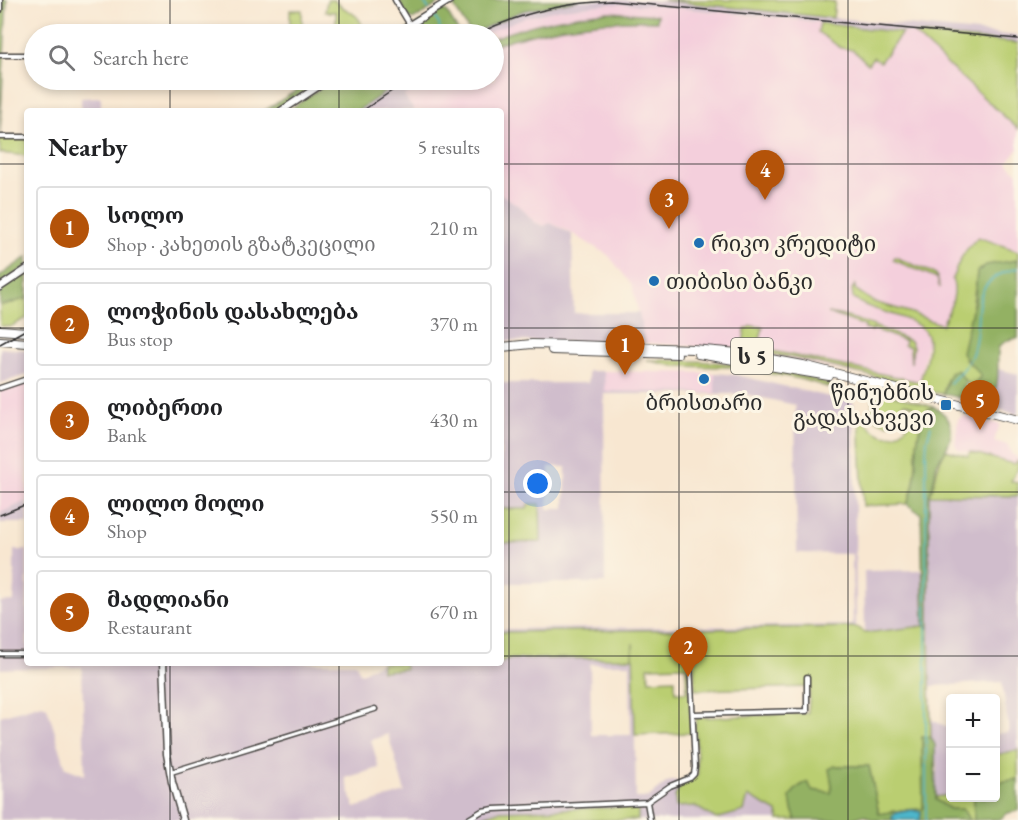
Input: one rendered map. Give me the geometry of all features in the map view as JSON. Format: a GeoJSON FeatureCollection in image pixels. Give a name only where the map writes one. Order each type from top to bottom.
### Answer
{"type":"FeatureCollection","features":[{"type":"Feature","properties":{"kind":"highway"},"geometry":{"type":"LineString","coordinates":[[0,330],[24,332]]}},
{"type":"Feature","properties":{"kind":"highway"},"geometry":{"type":"LineString","coordinates":[[0,341],[24,343]]}},
{"type":"Feature","properties":{"kind":"highway","name":"ს 5"},"geometry":{"type":"LineString","coordinates":[[504,347],[563,345],[738,353],[803,365],[1018,420]]}},
{"type":"Feature","properties":{"kind":"street"},"geometry":{"type":"LineString","coordinates":[[0,0],[0,10]]}},
{"type":"Feature","properties":{"kind":"street"},"geometry":{"type":"LineString","coordinates":[[395,0],[409,24]]}},
{"type":"Feature","properties":{"kind":"street"},"geometry":{"type":"LineString","coordinates":[[412,24],[447,1]]}},
{"type":"Feature","properties":{"kind":"street"},"geometry":{"type":"LineString","coordinates":[[0,55],[24,55]]}},
{"type":"Feature","properties":{"kind":"street"},"geometry":{"type":"LineString","coordinates":[[286,108],[313,90]]}},
{"type":"Feature","properties":{"kind":"street"},"geometry":{"type":"LineString","coordinates":[[0,137],[24,137]]}},
{"type":"Feature","properties":{"kind":"street"},"geometry":{"type":"LineString","coordinates":[[0,287],[24,270]]}},
{"type":"Feature","properties":{"kind":"street"},"geometry":{"type":"LineString","coordinates":[[0,387],[24,379]]}},
{"type":"Feature","properties":{"kind":"street"},"geometry":{"type":"LineString","coordinates":[[0,654],[24,654]]}},
{"type":"Feature","properties":{"kind":"street"},"geometry":{"type":"LineString","coordinates":[[467,820],[482,811],[494,809],[647,802],[663,790],[690,778],[694,774],[690,662]]}},
{"type":"Feature","properties":{"kind":"street"},"geometry":{"type":"LineString","coordinates":[[163,666],[167,754],[183,820]]}},
{"type":"Feature","properties":{"kind":"street"},"geometry":{"type":"LineString","coordinates":[[693,714],[807,711],[807,677]]}},
{"type":"Feature","properties":{"kind":"street"},"geometry":{"type":"LineString","coordinates":[[171,772],[375,709]]}},
{"type":"Feature","properties":{"kind":"street"},"geometry":{"type":"LineString","coordinates":[[647,802],[650,820]]}},
{"type":"Feature","properties":{"kind":"shaded area"},"geometry":{"type":"Polygon","coordinates":[[[571,0],[648,0],[1018,36],[1018,43],[659,6],[611,4],[561,9],[523,18],[504,26],[493,24],[522,11],[571,0]]]}},
{"type":"Feature","properties":{"kind":"shaded area"},"geometry":{"type":"Polygon","coordinates":[[[611,4],[659,6],[820,23],[818,32],[841,48],[853,50],[880,62],[902,33],[914,34],[1018,129],[1018,149],[1007,163],[1018,173],[1018,251],[978,237],[963,252],[957,265],[952,279],[953,299],[942,325],[915,314],[911,322],[923,329],[928,339],[918,390],[862,375],[784,359],[718,348],[645,343],[632,285],[608,255],[568,231],[550,223],[545,226],[534,222],[521,207],[504,196],[504,108],[413,108],[404,96],[412,90],[504,90],[504,25],[523,18],[561,9],[611,4]]]}},
{"type":"Feature","properties":{"kind":"shaded area"},"geometry":{"type":"Polygon","coordinates":[[[388,90],[412,90],[404,96],[413,108],[361,108],[388,90]]]}},
{"type":"Feature","properties":{"kind":"shaded area"},"geometry":{"type":"Polygon","coordinates":[[[101,97],[101,108],[81,108],[81,98],[101,97]]]}},
{"type":"Feature","properties":{"kind":"shaded area"},"geometry":{"type":"Polygon","coordinates":[[[504,196],[521,207],[534,222],[544,226],[550,223],[572,234],[574,313],[639,313],[645,343],[504,341],[504,196]]]}},
{"type":"Feature","properties":{"kind":"shaded area"},"geometry":{"type":"Polygon","coordinates":[[[0,348],[24,350],[24,376],[0,383],[0,348]]]}},
{"type":"Feature","properties":{"kind":"shaded area"},"geometry":{"type":"Polygon","coordinates":[[[998,369],[1018,374],[1018,415],[991,407],[998,380],[998,369]]]}},
{"type":"Feature","properties":{"kind":"shaded area"},"geometry":{"type":"Polygon","coordinates":[[[588,371],[604,371],[605,391],[715,393],[715,373],[736,375],[834,398],[837,389],[854,403],[856,627],[633,630],[636,798],[648,798],[667,782],[676,780],[680,788],[675,797],[677,807],[695,806],[748,795],[777,812],[779,820],[566,820],[565,818],[0,820],[0,716],[42,704],[47,707],[66,768],[85,775],[82,667],[0,669],[0,602],[14,601],[14,550],[24,550],[24,666],[357,666],[360,674],[375,666],[504,666],[504,629],[853,625],[852,554],[797,553],[795,405],[745,394],[604,394],[605,583],[504,583],[504,383],[588,383],[588,371]],[[549,467],[548,509],[565,509],[566,467],[549,467]],[[590,664],[591,735],[631,735],[630,664],[590,664]],[[388,734],[371,740],[379,768],[345,778],[355,808],[405,792],[388,734]]]}},
{"type":"Feature","properties":{"kind":"shaded area"},"geometry":{"type":"Polygon","coordinates":[[[604,371],[715,373],[716,393],[604,391],[604,371]]]}},
{"type":"Feature","properties":{"kind":"shaded area"},"geometry":{"type":"Polygon","coordinates":[[[24,384],[24,502],[0,513],[0,391],[24,384]]]}},
{"type":"Feature","properties":{"kind":"shaded area"},"geometry":{"type":"Polygon","coordinates":[[[963,416],[1000,424],[994,441],[1008,445],[1018,461],[1013,464],[958,449],[955,444],[958,419],[963,416]]]}},
{"type":"Feature","properties":{"kind":"shaded area"},"geometry":{"type":"Polygon","coordinates":[[[929,495],[1018,496],[1018,750],[1000,754],[1000,733],[1009,732],[1002,682],[931,686],[932,720],[946,726],[946,796],[935,797],[937,767],[935,745],[931,737],[929,495]]]}},
{"type":"Feature","properties":{"kind":"shaded area"},"geometry":{"type":"Polygon","coordinates":[[[24,502],[24,523],[0,523],[0,513],[24,502]]]}},
{"type":"Feature","properties":{"kind":"shaded area"},"geometry":{"type":"Polygon","coordinates":[[[922,570],[924,626],[865,633],[864,571],[922,570]]]}},
{"type":"Feature","properties":{"kind":"green space"},"geometry":{"type":"Polygon","coordinates":[[[0,0],[7,0],[0,134],[0,0]]]}},
{"type":"Feature","properties":{"kind":"green space"},"geometry":{"type":"Polygon","coordinates":[[[327,0],[334,0],[356,16],[361,24],[336,24],[336,12],[325,12],[327,0]]]}},
{"type":"Feature","properties":{"kind":"green space"},"geometry":{"type":"Polygon","coordinates":[[[398,0],[438,0],[440,3],[413,20],[409,18],[398,0]]]}},
{"type":"Feature","properties":{"kind":"green space"},"geometry":{"type":"Polygon","coordinates":[[[450,0],[578,0],[522,11],[493,24],[465,24],[450,0]]]}},
{"type":"Feature","properties":{"kind":"green space"},"geometry":{"type":"Polygon","coordinates":[[[663,0],[818,0],[835,2],[833,18],[663,0]]]}},
{"type":"Feature","properties":{"kind":"green space"},"geometry":{"type":"Polygon","coordinates":[[[290,10],[302,10],[302,24],[290,24],[290,10]]]}},
{"type":"Feature","properties":{"kind":"green space"},"geometry":{"type":"Polygon","coordinates":[[[442,10],[447,12],[454,24],[418,24],[442,10]]]}},
{"type":"Feature","properties":{"kind":"green space"},"geometry":{"type":"Polygon","coordinates":[[[609,12],[657,15],[657,21],[594,23],[534,33],[504,42],[504,34],[564,18],[609,12]]]}},
{"type":"Feature","properties":{"kind":"green space"},"geometry":{"type":"Polygon","coordinates":[[[820,23],[902,33],[880,62],[873,57],[868,64],[853,50],[841,48],[818,32],[820,23]]]}},
{"type":"Feature","properties":{"kind":"green space"},"geometry":{"type":"Polygon","coordinates":[[[914,34],[1018,43],[1018,129],[914,34]]]}},
{"type":"Feature","properties":{"kind":"green space"},"geometry":{"type":"Polygon","coordinates":[[[297,90],[307,90],[280,108],[269,108],[297,90]]]}},
{"type":"Feature","properties":{"kind":"green space"},"geometry":{"type":"Polygon","coordinates":[[[318,90],[388,90],[361,108],[291,108],[318,90]]]}},
{"type":"Feature","properties":{"kind":"green space"},"geometry":{"type":"Polygon","coordinates":[[[0,137],[24,137],[24,156],[0,153],[0,137]]]}},
{"type":"Feature","properties":{"kind":"green space"},"geometry":{"type":"Polygon","coordinates":[[[978,237],[1018,251],[1018,260],[977,273],[965,360],[982,376],[972,386],[957,370],[947,378],[943,394],[918,390],[918,387],[804,360],[748,350],[743,346],[745,330],[751,326],[763,327],[758,348],[920,382],[928,350],[925,332],[908,320],[861,303],[853,298],[852,289],[855,285],[855,289],[874,302],[942,325],[953,297],[952,279],[965,252],[978,237]]]}},
{"type":"Feature","properties":{"kind":"green space"},"geometry":{"type":"Polygon","coordinates":[[[895,257],[936,274],[940,288],[937,278],[893,260],[895,257]]]}},
{"type":"Feature","properties":{"kind":"green space"},"geometry":{"type":"Polygon","coordinates":[[[24,259],[24,268],[0,284],[0,276],[24,259]]]}},
{"type":"Feature","properties":{"kind":"green space"},"geometry":{"type":"Polygon","coordinates":[[[1018,260],[1018,338],[1008,340],[999,346],[996,388],[991,392],[985,388],[979,395],[972,386],[981,376],[962,352],[975,298],[977,272],[986,265],[1018,260]]]}},
{"type":"Feature","properties":{"kind":"green space"},"geometry":{"type":"Polygon","coordinates":[[[24,273],[24,299],[0,305],[0,290],[24,273]]]}},
{"type":"Feature","properties":{"kind":"green space"},"geometry":{"type":"Polygon","coordinates":[[[24,299],[24,320],[10,327],[0,326],[0,305],[24,299]]]}},
{"type":"Feature","properties":{"kind":"green space"},"geometry":{"type":"Polygon","coordinates":[[[828,313],[870,324],[910,341],[913,347],[911,363],[910,347],[904,345],[905,341],[873,329],[872,331],[865,329],[865,326],[828,313]]]}},
{"type":"Feature","properties":{"kind":"green space"},"geometry":{"type":"Polygon","coordinates":[[[646,360],[716,362],[763,368],[809,378],[830,385],[831,388],[801,379],[731,367],[674,366],[646,360]]]}},
{"type":"Feature","properties":{"kind":"green space"},"geometry":{"type":"Polygon","coordinates":[[[957,370],[966,382],[962,398],[943,394],[950,373],[957,370]]]}},
{"type":"Feature","properties":{"kind":"green space"},"geometry":{"type":"Polygon","coordinates":[[[886,393],[934,407],[928,409],[922,420],[912,491],[907,504],[863,506],[859,412],[870,427],[879,434],[891,436],[902,431],[915,418],[913,406],[904,403],[891,423],[882,423],[876,419],[872,411],[873,398],[886,393]]]}},
{"type":"Feature","properties":{"kind":"green space"},"geometry":{"type":"Polygon","coordinates":[[[934,407],[949,420],[951,438],[937,463],[929,495],[929,628],[924,626],[921,514],[907,504],[915,478],[919,431],[929,409],[934,407]]]}},
{"type":"Feature","properties":{"kind":"green space"},"geometry":{"type":"Polygon","coordinates":[[[946,450],[968,456],[970,452],[1013,464],[1018,461],[1018,468],[1011,481],[1018,482],[1018,496],[929,495],[946,450]]]}},
{"type":"Feature","properties":{"kind":"green space"},"geometry":{"type":"Polygon","coordinates":[[[528,504],[540,504],[541,542],[504,543],[504,509],[527,509],[528,504]]]}},
{"type":"Feature","properties":{"kind":"green space"},"geometry":{"type":"Polygon","coordinates":[[[924,626],[929,628],[931,737],[922,737],[923,810],[902,810],[879,814],[869,766],[835,766],[831,793],[812,790],[792,809],[796,820],[779,820],[777,812],[748,796],[744,811],[716,819],[695,806],[676,807],[675,797],[678,785],[698,775],[696,718],[808,713],[810,687],[695,690],[694,662],[697,658],[695,654],[688,652],[691,733],[635,735],[633,643],[632,658],[507,659],[504,661],[504,632],[856,627],[865,633],[924,626]],[[686,666],[648,667],[649,680],[675,679],[675,692],[687,692],[686,666]]]}},
{"type":"Feature","properties":{"kind":"green space"},"geometry":{"type":"Polygon","coordinates":[[[382,666],[404,666],[405,669],[382,671],[382,666]]]}},
{"type":"Feature","properties":{"kind":"green space"},"geometry":{"type":"Polygon","coordinates":[[[922,737],[931,737],[935,745],[936,800],[950,809],[963,809],[969,820],[920,820],[921,812],[892,817],[893,820],[873,820],[864,815],[849,820],[796,820],[790,797],[792,794],[808,782],[812,790],[831,793],[829,769],[835,766],[869,766],[879,814],[923,809],[922,737]]]}},
{"type":"Feature","properties":{"kind":"green space"},"geometry":{"type":"Polygon","coordinates":[[[1018,750],[1018,779],[1000,782],[1000,754],[1018,750]]]}},
{"type":"Feature","properties":{"kind":"green space"},"geometry":{"type":"Polygon","coordinates":[[[1018,779],[1018,811],[1008,813],[1000,819],[974,820],[974,802],[1000,802],[1000,782],[1018,779]]]}},
{"type":"Feature","properties":{"kind":"green space"},"geometry":{"type":"Polygon","coordinates":[[[946,796],[946,802],[974,802],[975,820],[969,820],[963,809],[950,809],[935,797],[946,796]]]}},
{"type":"Feature","properties":{"kind":"green space"},"geometry":{"type":"Polygon","coordinates":[[[628,807],[638,811],[638,820],[566,820],[565,818],[474,820],[498,811],[628,807]]]}},
{"type":"Feature","properties":{"kind":"water"},"geometry":{"type":"Polygon","coordinates":[[[912,810],[921,812],[920,820],[893,820],[892,817],[896,813],[912,810]]]}},
{"type":"Feature","properties":{"kind":"waterway"},"geometry":{"type":"LineString","coordinates":[[421,0],[429,9]]}},
{"type":"Feature","properties":{"kind":"waterway"},"geometry":{"type":"LineString","coordinates":[[433,15],[439,24]]}},
{"type":"Feature","properties":{"kind":"waterway"},"geometry":{"type":"LineString","coordinates":[[950,383],[971,357],[982,292],[989,282],[1000,274],[1018,268]]}},
{"type":"Feature","properties":{"kind":"waterway"},"geometry":{"type":"LineString","coordinates":[[926,820],[926,454],[931,426]]}},
{"type":"Feature","properties":{"kind":"railway"},"geometry":{"type":"LineString","coordinates":[[500,24],[542,10],[611,1],[1018,39]]}},
{"type":"Feature","properties":{"kind":"railway"},"geometry":{"type":"LineString","coordinates":[[366,108],[393,90]]}},
{"type":"Feature","properties":{"kind":"railway"},"geometry":{"type":"LineString","coordinates":[[0,344],[24,331]]}},
{"type":"Feature","properties":{"kind":"railway"},"geometry":{"type":"LineString","coordinates":[[0,515],[24,505]]}},
{"type":"Feature","properties":{"kind":"place","name":"ლილო მოლი"},"geometry":{"type":"Point","coordinates":[765,200]}},
{"type":"Feature","properties":{"kind":"place","name":"ლიბერთი"},"geometry":{"type":"Point","coordinates":[669,229]}},
{"type":"Feature","properties":{"kind":"place","name":"რიკო კრედიტი"},"geometry":{"type":"Point","coordinates":[699,243]}},
{"type":"Feature","properties":{"kind":"place","name":"თიბისი ბანკი"},"geometry":{"type":"Point","coordinates":[654,281]}},
{"type":"Feature","properties":{"kind":"place","name":"სოლო"},"geometry":{"type":"Point","coordinates":[625,375]}},
{"type":"Feature","properties":{"kind":"place","name":"ბრისთარი"},"geometry":{"type":"Point","coordinates":[704,379]}},
{"type":"Feature","properties":{"kind":"place","name":"წინუბნის გადასახვევი"},"geometry":{"type":"Point","coordinates":[946,405]}},
{"type":"Feature","properties":{"kind":"place","name":"მადლიანი"},"geometry":{"type":"Point","coordinates":[980,430]}},
{"type":"Feature","properties":{"kind":"place","name":"ლოჭინის დასახლება"},"geometry":{"type":"Point","coordinates":[688,677]}}]}
